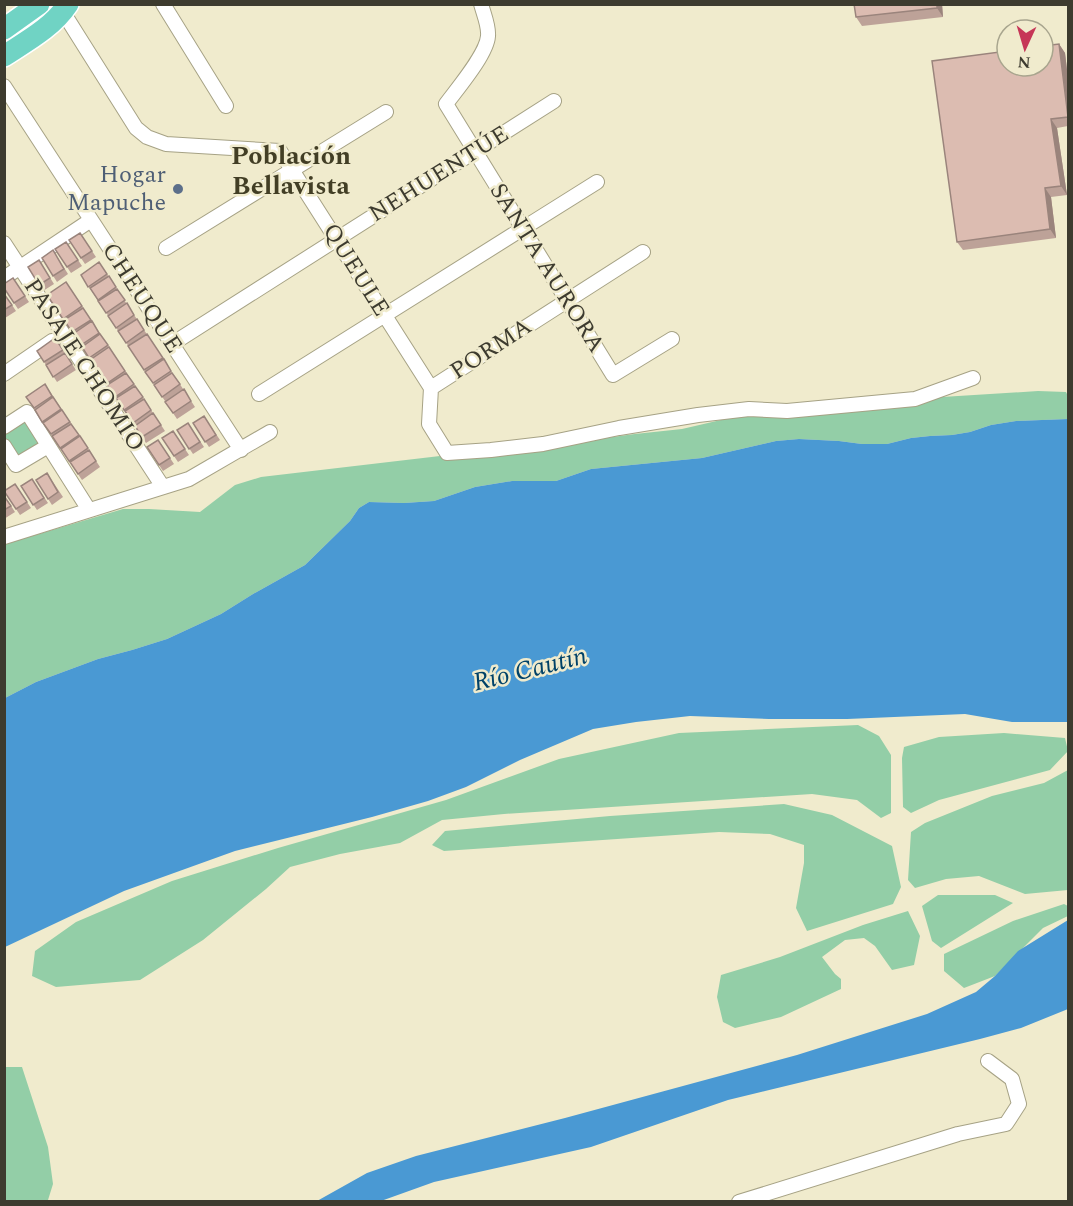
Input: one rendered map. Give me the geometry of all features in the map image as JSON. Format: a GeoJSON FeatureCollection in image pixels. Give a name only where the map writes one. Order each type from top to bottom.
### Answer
{"type":"FeatureCollection","features":[{"type":"Feature","properties":{"kind":"main road"},"geometry":{"type":"LineString","coordinates":[[4,29],[39,4]]}},
{"type":"Feature","properties":{"kind":"main road"},"geometry":{"type":"LineString","coordinates":[[4,56],[47,27],[65,8]]}},
{"type":"Feature","properties":{"kind":"street"},"geometry":{"type":"LineString","coordinates":[[163,4],[226,106]]}},
{"type":"Feature","properties":{"kind":"street","name":"SANTA AURORA"},"geometry":{"type":"LineString","coordinates":[[481,4],[488,26],[488,38],[484,50],[446,104],[613,375],[672,339]]}},
{"type":"Feature","properties":{"kind":"street","name":"QUEULE"},"geometry":{"type":"LineString","coordinates":[[65,8],[136,128],[147,137],[166,144],[280,151],[430,388]]}},
{"type":"Feature","properties":{"kind":"street","name":"CHEUQUE"},"geometry":{"type":"LineString","coordinates":[[4,86],[241,450]]}},
{"type":"Feature","properties":{"kind":"street","name":"NEHUENTÚE"},"geometry":{"type":"LineString","coordinates":[[172,344],[554,101]]}},
{"type":"Feature","properties":{"kind":"street"},"geometry":{"type":"LineString","coordinates":[[166,248],[386,112]]}},
{"type":"Feature","properties":{"kind":"street"},"geometry":{"type":"LineString","coordinates":[[259,394],[597,182]]}},
{"type":"Feature","properties":{"kind":"street"},"geometry":{"type":"LineString","coordinates":[[4,278],[91,220]]}},
{"type":"Feature","properties":{"kind":"street","name":"PASAJE CHOMIO"},"geometry":{"type":"LineString","coordinates":[[4,243],[163,487]]}},
{"type":"Feature","properties":{"kind":"street","name":"PORMA"},"geometry":{"type":"LineString","coordinates":[[430,388],[643,252]]}},
{"type":"Feature","properties":{"kind":"street"},"geometry":{"type":"LineString","coordinates":[[4,374],[63,333]]}},
{"type":"Feature","properties":{"kind":"street"},"geometry":{"type":"LineString","coordinates":[[430,388],[429,424],[447,453],[543,444],[698,415],[749,409],[787,411],[915,399],[973,378]]}},
{"type":"Feature","properties":{"kind":"street"},"geometry":{"type":"LineString","coordinates":[[4,427],[27,412],[89,510]]}},
{"type":"Feature","properties":{"kind":"street"},"geometry":{"type":"LineString","coordinates":[[4,537],[189,478],[270,432]]}},
{"type":"Feature","properties":{"kind":"street"},"geometry":{"type":"LineString","coordinates":[[4,446],[16,465],[48,446]]}},
{"type":"Feature","properties":{"kind":"street"},"geometry":{"type":"LineString","coordinates":[[739,1202],[958,1134],[1006,1124],[1019,1104],[1012,1079],[988,1060]]}},
{"type":"Feature","properties":{"kind":"green space"},"geometry":{"type":"Polygon","coordinates":[[[1038,391],[1066,392],[1068,419],[1016,421],[991,425],[970,432],[911,438],[887,444],[799,439],[776,441],[702,458],[591,469],[556,481],[512,481],[475,487],[434,501],[369,502],[359,508],[350,521],[305,565],[221,614],[167,639],[98,659],[36,682],[5,698],[5,544],[123,509],[200,512],[235,485],[261,477],[440,456],[468,456],[682,429],[751,413],[801,417],[917,405],[942,397],[1038,391]]]}},
{"type":"Feature","properties":{"kind":"green space"},"geometry":{"type":"Polygon","coordinates":[[[26,416],[44,444],[17,461],[5,442],[5,430],[26,416]]]}},
{"type":"Feature","properties":{"kind":"green space"},"geometry":{"type":"Polygon","coordinates":[[[858,725],[879,736],[891,755],[891,813],[881,818],[857,800],[812,794],[442,820],[400,843],[340,854],[290,867],[203,940],[140,980],[56,987],[32,976],[35,951],[76,922],[172,881],[446,800],[559,759],[679,733],[858,725]]]}},
{"type":"Feature","properties":{"kind":"green space"},"geometry":{"type":"Polygon","coordinates":[[[1004,733],[1065,738],[1068,751],[1050,770],[939,800],[911,813],[903,807],[902,758],[904,747],[939,737],[1004,733]]]}},
{"type":"Feature","properties":{"kind":"green space"},"geometry":{"type":"Polygon","coordinates":[[[1068,770],[1068,890],[1025,894],[979,876],[946,879],[915,888],[908,880],[911,832],[925,823],[992,796],[1044,783],[1068,770]]]}},
{"type":"Feature","properties":{"kind":"green space"},"geometry":{"type":"Polygon","coordinates":[[[784,804],[832,815],[892,846],[901,887],[893,904],[807,931],[796,908],[804,863],[804,845],[770,834],[719,832],[444,851],[432,845],[445,831],[610,816],[784,804]]]}},
{"type":"Feature","properties":{"kind":"green space"},"geometry":{"type":"Polygon","coordinates":[[[938,895],[995,895],[1013,903],[941,948],[932,941],[922,906],[938,895]]]}},
{"type":"Feature","properties":{"kind":"green space"},"geometry":{"type":"Polygon","coordinates":[[[1064,904],[1068,906],[1068,916],[1043,928],[995,976],[964,988],[944,971],[944,954],[1013,921],[1064,904]]]}},
{"type":"Feature","properties":{"kind":"green space"},"geometry":{"type":"Polygon","coordinates":[[[908,911],[920,936],[914,965],[892,970],[875,946],[864,938],[845,940],[822,957],[841,979],[841,989],[781,1017],[735,1028],[723,1022],[717,997],[721,975],[780,957],[863,925],[908,911]]]}},
{"type":"Feature","properties":{"kind":"green space"},"geometry":{"type":"Polygon","coordinates":[[[5,1067],[22,1067],[48,1147],[53,1184],[49,1201],[5,1201],[5,1067]]]}},
{"type":"Feature","properties":{"kind":"water","name":"Río Cautín"},"geometry":{"type":"Polygon","coordinates":[[[1068,419],[1068,722],[1012,722],[965,714],[847,719],[690,716],[593,729],[520,760],[466,787],[428,801],[235,851],[124,891],[5,947],[5,698],[36,682],[98,659],[167,639],[221,614],[305,565],[350,521],[359,508],[369,502],[434,501],[475,487],[512,481],[556,481],[591,469],[702,458],[776,441],[799,439],[887,444],[911,438],[970,432],[991,425],[1016,421],[1068,419]]]}},
{"type":"Feature","properties":{"kind":"water"},"geometry":{"type":"Polygon","coordinates":[[[1068,920],[1068,1009],[1021,1028],[728,1100],[591,1147],[434,1182],[381,1201],[317,1201],[367,1173],[416,1156],[797,1055],[927,1014],[976,992],[995,976],[1018,951],[1068,920]]]}},
{"type":"Feature","properties":{"kind":"building"},"geometry":{"type":"Polygon","coordinates":[[[854,4],[937,4],[937,8],[856,17],[854,4]]]}},
{"type":"Feature","properties":{"kind":"building"},"geometry":{"type":"Polygon","coordinates":[[[1055,44],[1059,44],[1068,117],[1051,119],[1061,186],[1045,188],[1050,229],[957,242],[932,61],[995,53],[995,78],[1055,78],[1055,44]]]}},
{"type":"Feature","properties":{"kind":"building"},"geometry":{"type":"Polygon","coordinates":[[[80,233],[92,251],[81,258],[69,240],[80,233]]]}},
{"type":"Feature","properties":{"kind":"building"},"geometry":{"type":"Polygon","coordinates":[[[66,242],[78,260],[67,267],[55,249],[66,242]]]}},
{"type":"Feature","properties":{"kind":"building"},"geometry":{"type":"Polygon","coordinates":[[[53,250],[64,269],[53,276],[42,258],[53,250]]]}},
{"type":"Feature","properties":{"kind":"building"},"geometry":{"type":"Polygon","coordinates":[[[39,260],[50,278],[39,285],[28,267],[39,260]]]}},
{"type":"Feature","properties":{"kind":"building"},"geometry":{"type":"Polygon","coordinates":[[[99,262],[107,274],[88,287],[81,275],[99,262]]]}},
{"type":"Feature","properties":{"kind":"building"},"geometry":{"type":"Polygon","coordinates":[[[109,276],[116,287],[98,300],[90,288],[109,276]]]}},
{"type":"Feature","properties":{"kind":"building"},"geometry":{"type":"Polygon","coordinates":[[[13,278],[25,296],[14,303],[4,288],[4,284],[13,278]]]}},
{"type":"Feature","properties":{"kind":"building"},"geometry":{"type":"Polygon","coordinates":[[[66,282],[82,306],[63,319],[47,295],[66,282]]]}},
{"type":"Feature","properties":{"kind":"building"},"geometry":{"type":"Polygon","coordinates":[[[117,289],[125,300],[106,313],[98,301],[117,289]]]}},
{"type":"Feature","properties":{"kind":"building"},"geometry":{"type":"Polygon","coordinates":[[[4,294],[12,305],[4,310],[4,294]]]}},
{"type":"Feature","properties":{"kind":"building"},"geometry":{"type":"Polygon","coordinates":[[[127,303],[134,315],[116,328],[108,316],[127,303]]]}},
{"type":"Feature","properties":{"kind":"building"},"geometry":{"type":"Polygon","coordinates":[[[83,308],[91,320],[72,332],[64,320],[83,308]]]}},
{"type":"Feature","properties":{"kind":"building"},"geometry":{"type":"Polygon","coordinates":[[[137,319],[144,330],[126,343],[118,331],[137,319]]]}},
{"type":"Feature","properties":{"kind":"building"},"geometry":{"type":"Polygon","coordinates":[[[92,321],[99,333],[81,345],[73,334],[92,321]]]}},
{"type":"Feature","properties":{"kind":"building"},"geometry":{"type":"Polygon","coordinates":[[[100,334],[108,345],[89,358],[82,347],[100,334]]]}},
{"type":"Feature","properties":{"kind":"building"},"geometry":{"type":"Polygon","coordinates":[[[147,334],[163,358],[144,370],[128,346],[147,334]]]}},
{"type":"Feature","properties":{"kind":"building"},"geometry":{"type":"Polygon","coordinates":[[[55,338],[63,350],[44,362],[37,351],[55,338]]]}},
{"type":"Feature","properties":{"kind":"building"},"geometry":{"type":"Polygon","coordinates":[[[109,347],[125,371],[106,384],[90,360],[109,347]]]}},
{"type":"Feature","properties":{"kind":"building"},"geometry":{"type":"Polygon","coordinates":[[[65,353],[72,364],[53,377],[46,365],[65,353]]]}},
{"type":"Feature","properties":{"kind":"building"},"geometry":{"type":"Polygon","coordinates":[[[164,359],[171,371],[153,383],[145,372],[164,359]]]}},
{"type":"Feature","properties":{"kind":"building"},"geometry":{"type":"Polygon","coordinates":[[[126,373],[134,384],[115,397],[107,385],[126,373]]]}},
{"type":"Feature","properties":{"kind":"building"},"geometry":{"type":"Polygon","coordinates":[[[172,373],[180,384],[162,397],[154,385],[172,373]]]}},
{"type":"Feature","properties":{"kind":"building"},"geometry":{"type":"Polygon","coordinates":[[[45,384],[52,396],[34,408],[26,397],[45,384]]]}},
{"type":"Feature","properties":{"kind":"building"},"geometry":{"type":"Polygon","coordinates":[[[135,386],[143,397],[124,410],[116,398],[135,386]]]}},
{"type":"Feature","properties":{"kind":"building"},"geometry":{"type":"Polygon","coordinates":[[[184,389],[191,401],[173,413],[165,402],[184,389]]]}},
{"type":"Feature","properties":{"kind":"building"},"geometry":{"type":"Polygon","coordinates":[[[53,397],[61,409],[42,422],[35,410],[53,397]]]}},
{"type":"Feature","properties":{"kind":"building"},"geometry":{"type":"Polygon","coordinates":[[[144,399],[151,410],[133,423],[125,411],[144,399]]]}},
{"type":"Feature","properties":{"kind":"building"},"geometry":{"type":"Polygon","coordinates":[[[62,410],[70,422],[51,434],[43,423],[62,410]]]}},
{"type":"Feature","properties":{"kind":"building"},"geometry":{"type":"Polygon","coordinates":[[[153,413],[161,425],[142,437],[135,426],[153,413]]]}},
{"type":"Feature","properties":{"kind":"building"},"geometry":{"type":"Polygon","coordinates":[[[204,416],[216,435],[205,442],[193,423],[204,416]]]}},
{"type":"Feature","properties":{"kind":"building"},"geometry":{"type":"Polygon","coordinates":[[[188,423],[200,442],[189,449],[177,430],[188,423]]]}},
{"type":"Feature","properties":{"kind":"building"},"geometry":{"type":"Polygon","coordinates":[[[71,424],[79,435],[60,448],[52,436],[71,424]]]}},
{"type":"Feature","properties":{"kind":"building"},"geometry":{"type":"Polygon","coordinates":[[[173,431],[185,449],[174,456],[162,438],[173,431]]]}},
{"type":"Feature","properties":{"kind":"building"},"geometry":{"type":"Polygon","coordinates":[[[80,436],[88,448],[69,461],[61,449],[80,436]]]}},
{"type":"Feature","properties":{"kind":"building"},"geometry":{"type":"Polygon","coordinates":[[[158,440],[170,458],[159,465],[147,447],[158,440]]]}},
{"type":"Feature","properties":{"kind":"building"},"geometry":{"type":"Polygon","coordinates":[[[89,450],[96,461],[78,474],[70,462],[89,450]]]}},
{"type":"Feature","properties":{"kind":"building"},"geometry":{"type":"Polygon","coordinates":[[[47,473],[58,492],[48,499],[36,480],[47,473]]]}},
{"type":"Feature","properties":{"kind":"building"},"geometry":{"type":"Polygon","coordinates":[[[32,479],[44,498],[33,505],[21,486],[32,479]]]}},
{"type":"Feature","properties":{"kind":"building"},"geometry":{"type":"Polygon","coordinates":[[[15,484],[27,502],[16,509],[4,491],[15,484]]]}},
{"type":"Feature","properties":{"kind":"building"},"geometry":{"type":"Polygon","coordinates":[[[4,496],[11,506],[4,510],[4,496]]]}},
{"type":"Feature","properties":{"kind":"place","name":"Hogar Mapuche"},"geometry":{"type":"Point","coordinates":[178,189]}},
{"type":"Feature","properties":{"kind":"district","name":"Población Bellavista"},"geometry":{"type":"Point","coordinates":[291,170]}}]}
